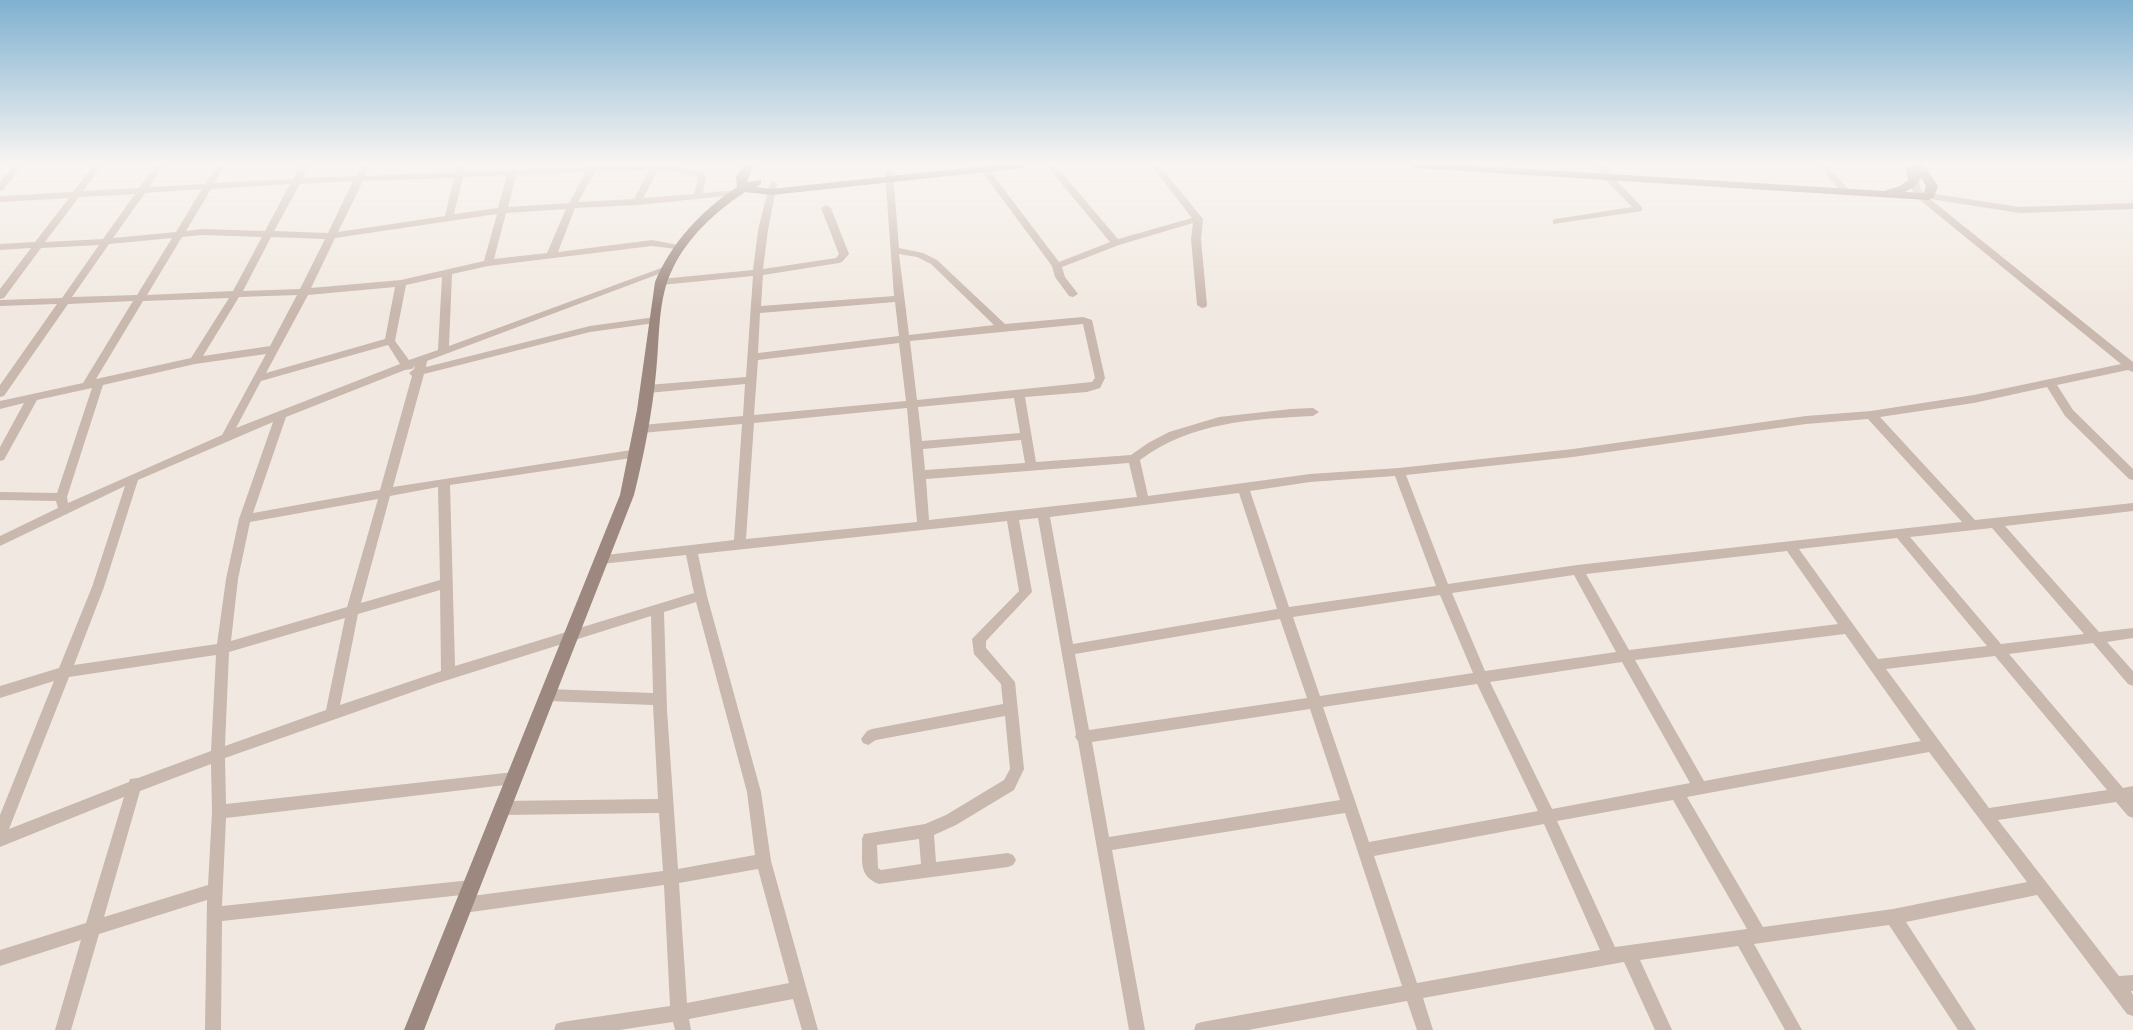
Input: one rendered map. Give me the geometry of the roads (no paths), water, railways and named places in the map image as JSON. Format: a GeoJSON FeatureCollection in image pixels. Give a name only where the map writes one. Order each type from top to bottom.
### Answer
{"type":"FeatureCollection","features":[{"type":"Feature","properties":{"kind":"street"},"geometry":{"type":"LineString","coordinates":[[0,296],[61,213]]}},
{"type":"Feature","properties":{"kind":"street"},"geometry":{"type":"LineString","coordinates":[[0,393],[126,213]]}},
{"type":"Feature","properties":{"kind":"street"},"geometry":{"type":"LineString","coordinates":[[62,503],[93,383],[140,297],[191,213]]}},
{"type":"Feature","properties":{"kind":"street"},"geometry":{"type":"LineString","coordinates":[[195,361],[237,293],[279,213]]}},
{"type":"Feature","properties":{"kind":"street"},"geometry":{"type":"LineString","coordinates":[[226,437],[260,378],[342,213]]}},
{"type":"Feature","properties":{"kind":"street"},"geometry":{"type":"LineString","coordinates":[[449,218],[450,213]]}},
{"type":"Feature","properties":{"kind":"street"},"geometry":{"type":"LineString","coordinates":[[0,247],[104,242],[202,232],[331,236],[482,213]]}},
{"type":"Feature","properties":{"kind":"street"},"geometry":{"type":"LineString","coordinates":[[488,263],[501,213]]}},
{"type":"Feature","properties":{"kind":"street"},"geometry":{"type":"LineString","coordinates":[[551,256],[569,213]]}},
{"type":"Feature","properties":{"kind":"street"},"geometry":{"type":"LineString","coordinates":[[414,1030],[627,495],[638,453],[664,275],[681,248],[709,213]]}},
{"type":"Feature","properties":{"kind":"street"},"geometry":{"type":"LineString","coordinates":[[740,544],[758,273],[768,213]]}},
{"type":"Feature","properties":{"kind":"street"},"geometry":{"type":"LineString","coordinates":[[0,541],[62,503],[133,479],[226,437],[416,366],[443,353],[664,275],[758,273],[842,258],[844,254],[828,213]]}},
{"type":"Feature","properties":{"kind":"street"},"geometry":{"type":"LineString","coordinates":[[892,213],[903,340],[920,475],[923,524]]}},
{"type":"Feature","properties":{"kind":"street"},"geometry":{"type":"LineString","coordinates":[[1017,213],[1057,266],[1060,277],[1073,294]]}},
{"type":"Feature","properties":{"kind":"street"},"geometry":{"type":"LineString","coordinates":[[1091,213],[1116,243]]}},
{"type":"Feature","properties":{"kind":"street"},"geometry":{"type":"LineString","coordinates":[[1193,213],[1198,219],[1196,239],[1202,305]]}},
{"type":"Feature","properties":{"kind":"street"},"geometry":{"type":"LineString","coordinates":[[1556,222],[1618,213]]}},
{"type":"Feature","properties":{"kind":"street"},"geometry":{"type":"LineString","coordinates":[[1946,213],[2132,366]]}},
{"type":"Feature","properties":{"kind":"street"},"geometry":{"type":"LineString","coordinates":[[1057,266],[1116,243],[1198,219]]}},
{"type":"Feature","properties":{"kind":"street"},"geometry":{"type":"LineString","coordinates":[[0,303],[304,292],[401,283],[488,263],[652,243],[681,248]]}},
{"type":"Feature","properties":{"kind":"street"},"geometry":{"type":"LineString","coordinates":[[894,250],[920,255],[934,262],[1001,326]]}},
{"type":"Feature","properties":{"kind":"street"},"geometry":{"type":"LineString","coordinates":[[443,353],[447,272]]}},
{"type":"Feature","properties":{"kind":"street"},"geometry":{"type":"LineString","coordinates":[[390,341],[401,283]]}},
{"type":"Feature","properties":{"kind":"street"},"geometry":{"type":"LineString","coordinates":[[755,310],[899,299]]}},
{"type":"Feature","properties":{"kind":"street"},"geometry":{"type":"LineString","coordinates":[[416,366],[590,328],[656,320]]}},
{"type":"Feature","properties":{"kind":"street"},"geometry":{"type":"LineString","coordinates":[[642,429],[1087,388],[1096,385],[1100,378],[1090,328],[1088,322],[1083,320],[1001,326],[752,357]]}},
{"type":"Feature","properties":{"kind":"street"},"geometry":{"type":"LineString","coordinates":[[390,341],[416,366]]}},
{"type":"Feature","properties":{"kind":"street"},"geometry":{"type":"LineString","coordinates":[[260,378],[390,341]]}},
{"type":"Feature","properties":{"kind":"street"},"geometry":{"type":"LineString","coordinates":[[0,405],[195,361],[273,349]]}},
{"type":"Feature","properties":{"kind":"street"},"geometry":{"type":"LineString","coordinates":[[332,712],[353,609],[386,492],[416,366]]}},
{"type":"Feature","properties":{"kind":"street"},"geometry":{"type":"LineString","coordinates":[[601,559],[1043,513],[1310,478],[1399,472],[1573,453],[1806,420],[1871,415],[1974,399],[2132,366]]}},
{"type":"Feature","properties":{"kind":"street"},"geometry":{"type":"LineString","coordinates":[[648,389],[750,380]]}},
{"type":"Feature","properties":{"kind":"street"},"geometry":{"type":"LineString","coordinates":[[2050,383],[2074,418],[2133,476]]}},
{"type":"Feature","properties":{"kind":"street"},"geometry":{"type":"LineString","coordinates":[[1019,395],[1031,466]]}},
{"type":"Feature","properties":{"kind":"street"},"geometry":{"type":"LineString","coordinates":[[0,457],[32,399]]}},
{"type":"Feature","properties":{"kind":"street"},"geometry":{"type":"LineString","coordinates":[[920,475],[1134,459],[1162,438],[1189,429],[1281,414],[1313,412]]}},
{"type":"Feature","properties":{"kind":"street"},"geometry":{"type":"LineString","coordinates":[[1871,415],[1972,525]]}},
{"type":"Feature","properties":{"kind":"street"},"geometry":{"type":"LineString","coordinates":[[213,1030],[214,914],[219,812],[218,753],[223,649],[232,579],[245,519],[281,416]]}},
{"type":"Feature","properties":{"kind":"street"},"geometry":{"type":"LineString","coordinates":[[916,446],[1026,436]]}},
{"type":"Feature","properties":{"kind":"street"},"geometry":{"type":"LineString","coordinates":[[245,519],[444,482],[638,453]]}},
{"type":"Feature","properties":{"kind":"street"},"geometry":{"type":"LineString","coordinates":[[1134,459],[1143,499]]}},
{"type":"Feature","properties":{"kind":"street"},"geometry":{"type":"LineString","coordinates":[[1399,472],[1443,588],[1482,678],[1581,883],[1611,956]]}},
{"type":"Feature","properties":{"kind":"street"},"geometry":{"type":"LineString","coordinates":[[0,833],[98,587],[133,479]]}},
{"type":"Feature","properties":{"kind":"street"},"geometry":{"type":"LineString","coordinates":[[444,482],[448,672]]}},
{"type":"Feature","properties":{"kind":"street"},"geometry":{"type":"LineString","coordinates":[[1243,488],[1425,1030]]}},
{"type":"Feature","properties":{"kind":"street"},"geometry":{"type":"LineString","coordinates":[[0,496],[62,503]]}},
{"type":"Feature","properties":{"kind":"street"},"geometry":{"type":"LineString","coordinates":[[1068,650],[1443,588],[1577,570],[2133,507]]}},
{"type":"Feature","properties":{"kind":"street"},"geometry":{"type":"LineString","coordinates":[[1043,513],[1137,1030]]}},
{"type":"Feature","properties":{"kind":"street"},"geometry":{"type":"LineString","coordinates":[[1008,860],[879,877],[871,872],[869,840],[926,831],[951,820],[1009,785],[1017,768],[1009,709],[1008,682],[979,650],[978,645],[979,639],[1026,592],[1012,516]]}},
{"type":"Feature","properties":{"kind":"street"},"geometry":{"type":"LineString","coordinates":[[1994,522],[2133,680]]}},
{"type":"Feature","properties":{"kind":"street"},"geometry":{"type":"LineString","coordinates":[[1900,533],[2126,794],[2133,811]]}},
{"type":"Feature","properties":{"kind":"street"},"geometry":{"type":"LineString","coordinates":[[1790,546],[1932,745],[2038,887],[2133,1008]]}},
{"type":"Feature","properties":{"kind":"street"},"geometry":{"type":"LineString","coordinates":[[691,551],[700,596],[754,792],[763,861],[797,990],[810,1030]]}},
{"type":"Feature","properties":{"kind":"street"},"geometry":{"type":"LineString","coordinates":[[1577,570],[1700,788]]}},
{"type":"Feature","properties":{"kind":"street"},"geometry":{"type":"LineString","coordinates":[[0,692],[64,672],[223,649],[446,583]]}},
{"type":"Feature","properties":{"kind":"street"},"geometry":{"type":"LineString","coordinates":[[0,840],[135,784],[332,712],[573,632],[700,596]]}},
{"type":"Feature","properties":{"kind":"street"},"geometry":{"type":"LineString","coordinates":[[657,609],[658,699],[681,1022]]}},
{"type":"Feature","properties":{"kind":"street"},"geometry":{"type":"LineString","coordinates":[[1082,736],[1317,704],[1626,656],[1848,628]]}},
{"type":"Feature","properties":{"kind":"street"},"geometry":{"type":"LineString","coordinates":[[1875,665],[2133,633]]}},
{"type":"Feature","properties":{"kind":"street"},"geometry":{"type":"LineString","coordinates":[[548,695],[658,699]]}},
{"type":"Feature","properties":{"kind":"street"},"geometry":{"type":"LineString","coordinates":[[868,739],[872,735],[1009,709]]}},
{"type":"Feature","properties":{"kind":"street"},"geometry":{"type":"LineString","coordinates":[[1366,850],[1932,745]]}},
{"type":"Feature","properties":{"kind":"street"},"geometry":{"type":"LineString","coordinates":[[219,812],[514,778]]}},
{"type":"Feature","properties":{"kind":"street"},"geometry":{"type":"LineString","coordinates":[[63,1030],[135,784]]}},
{"type":"Feature","properties":{"kind":"street"},"geometry":{"type":"LineString","coordinates":[[1676,792],[1758,934]]}},
{"type":"Feature","properties":{"kind":"street"},"geometry":{"type":"LineString","coordinates":[[1986,815],[2126,794]]}},
{"type":"Feature","properties":{"kind":"street"},"geometry":{"type":"LineString","coordinates":[[1102,844],[1350,805]]}},
{"type":"Feature","properties":{"kind":"street"},"geometry":{"type":"LineString","coordinates":[[501,808],[667,806]]}},
{"type":"Feature","properties":{"kind":"street"},"geometry":{"type":"LineString","coordinates":[[926,831],[929,869]]}},
{"type":"Feature","properties":{"kind":"street"},"geometry":{"type":"LineString","coordinates":[[464,905],[672,877],[763,861]]}},
{"type":"Feature","properties":{"kind":"street"},"geometry":{"type":"LineString","coordinates":[[214,914],[471,887]]}},
{"type":"Feature","properties":{"kind":"street"},"geometry":{"type":"LineString","coordinates":[[1202,1030],[1611,956],[1893,917],[2038,887]]}},
{"type":"Feature","properties":{"kind":"street"},"geometry":{"type":"LineString","coordinates":[[0,958],[215,890]]}},
{"type":"Feature","properties":{"kind":"street"},"geometry":{"type":"LineString","coordinates":[[1893,917],[1968,1030]]}},
{"type":"Feature","properties":{"kind":"street"},"geometry":{"type":"LineString","coordinates":[[1741,937],[1794,1030]]}},
{"type":"Feature","properties":{"kind":"street"},"geometry":{"type":"LineString","coordinates":[[1629,955],[1664,1030]]}},
{"type":"Feature","properties":{"kind":"street"},"geometry":{"type":"LineString","coordinates":[[2116,985],[2133,983]]}},
{"type":"Feature","properties":{"kind":"street"},"geometry":{"type":"LineString","coordinates":[[562,1030],[681,1022],[797,990]]}}]}
